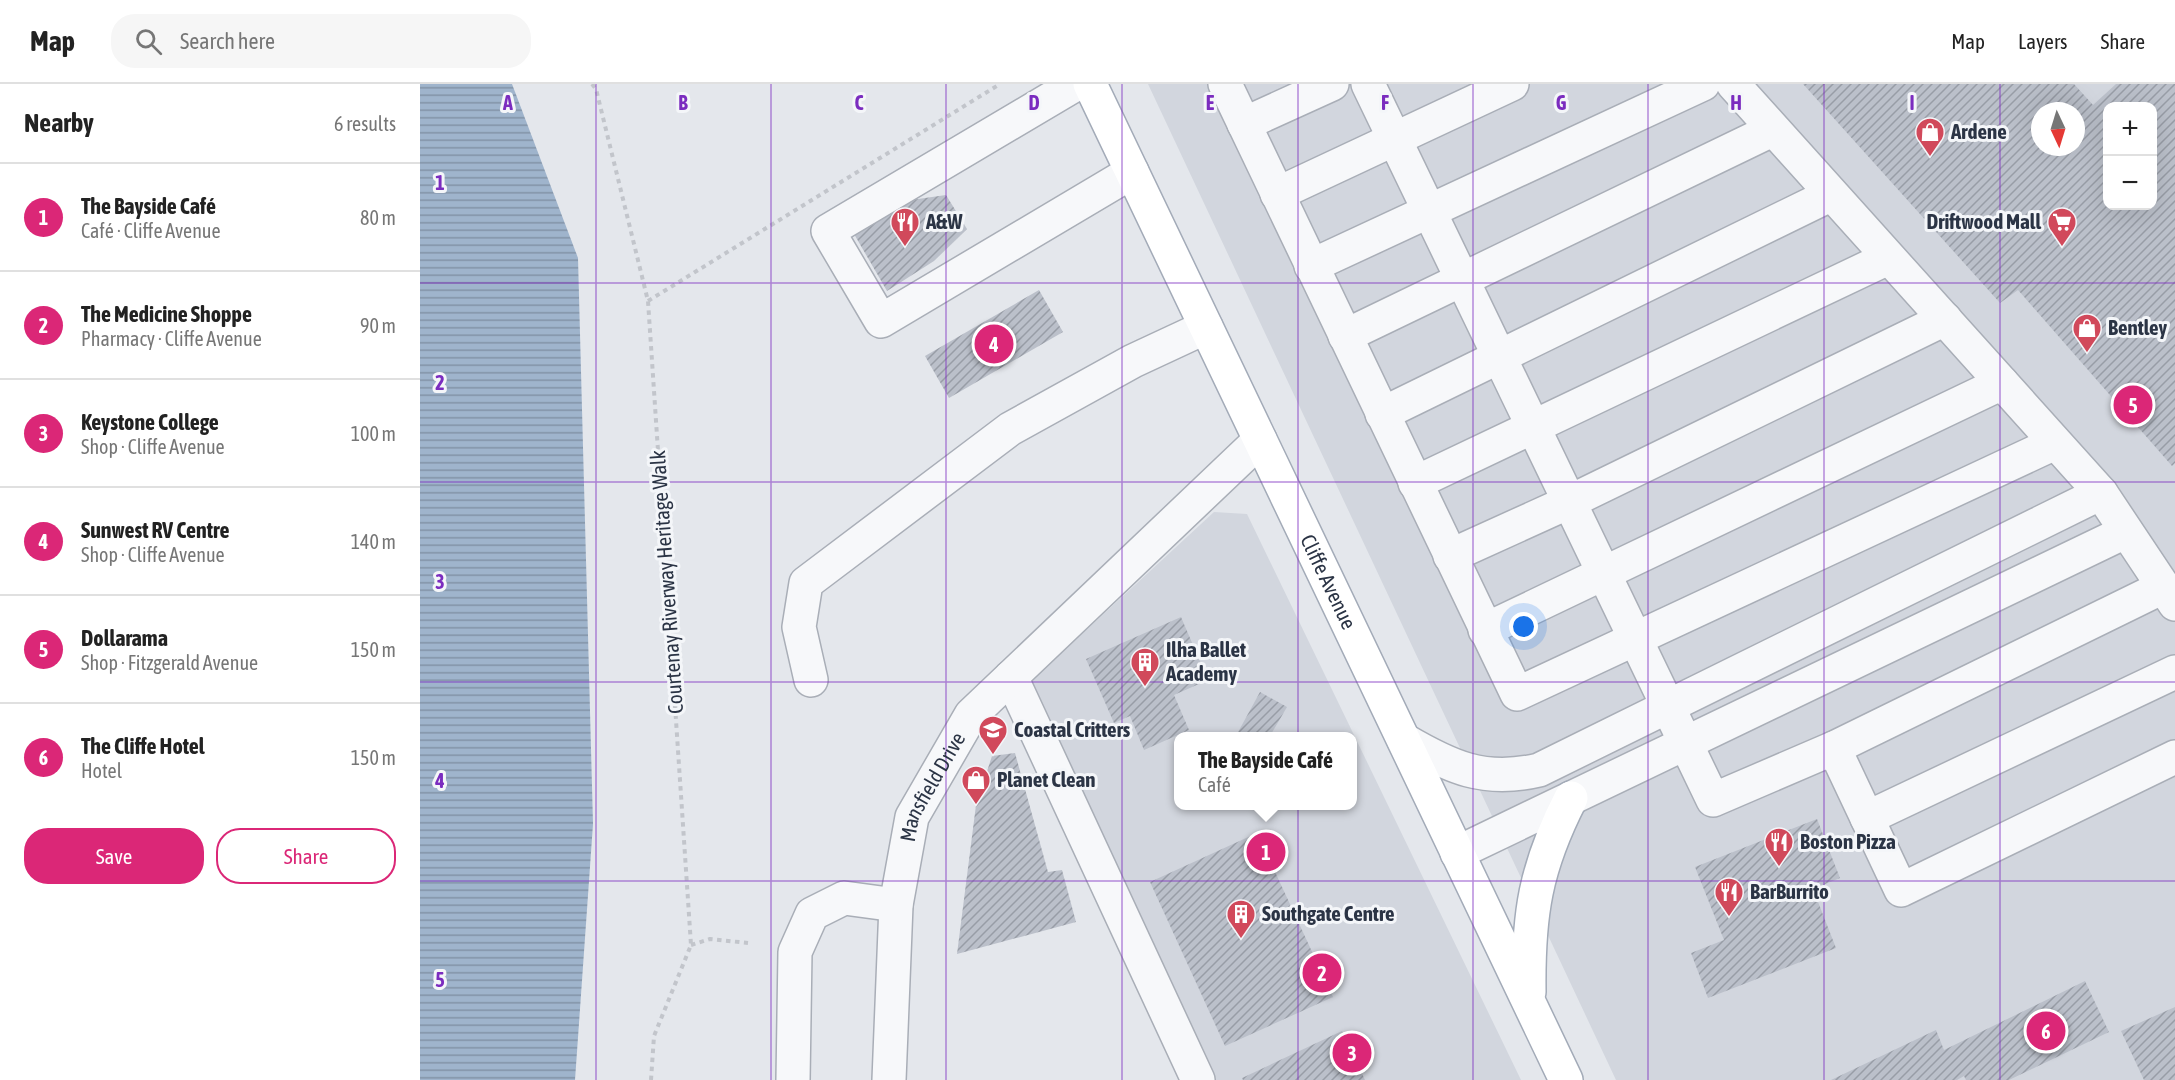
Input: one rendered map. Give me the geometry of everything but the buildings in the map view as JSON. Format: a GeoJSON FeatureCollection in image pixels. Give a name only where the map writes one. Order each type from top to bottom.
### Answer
{"type":"FeatureCollection","features":[{"type":"Feature","properties":{"kind":"main road","name":"Cliffe Avenue"},"geometry":{"type":"LineString","coordinates":[[1090,84],[1566,1080]]}},
{"type":"Feature","properties":{"kind":"main road"},"geometry":{"type":"LineString","coordinates":[[1530,1003],[1528,952],[1535,889],[1554,832],[1571,798]]}},
{"type":"Feature","properties":{"kind":"street"},"geometry":{"type":"LineString","coordinates":[[1076,84],[828,231],[882,321],[1132,172]]}},
{"type":"Feature","properties":{"kind":"street"},"geometry":{"type":"LineString","coordinates":[[1225,84],[1516,694],[1636,640],[2055,442]]}},
{"type":"Feature","properties":{"kind":"street"},"geometry":{"type":"LineString","coordinates":[[1244,124],[1332,84]]}},
{"type":"Feature","properties":{"kind":"street"},"geometry":{"type":"LineString","coordinates":[[1368,84],[1713,800],[1834,748],[2169,595],[2101,494],[1945,319],[1830,195],[1733,84]]}},
{"type":"Feature","properties":{"kind":"street"},"geometry":{"type":"LineString","coordinates":[[1277,194],[1512,84]]}},
{"type":"Feature","properties":{"kind":"street"},"geometry":{"type":"LineString","coordinates":[[1311,266],[1703,84]]}},
{"type":"Feature","properties":{"kind":"street"},"geometry":{"type":"LineString","coordinates":[[1345,336],[1772,130]]}},
{"type":"Feature","properties":{"kind":"street"},"geometry":{"type":"LineString","coordinates":[[1382,414],[1830,195]]}},
{"type":"Feature","properties":{"kind":"street"},"geometry":{"type":"LineString","coordinates":[[1415,483],[1888,258]]}},
{"type":"Feature","properties":{"kind":"street"},"geometry":{"type":"LineString","coordinates":[[1450,556],[1569,502],[1945,319]]}},
{"type":"Feature","properties":{"kind":"street"},"geometry":{"type":"LineString","coordinates":[[811,680],[799,627],[806,583],[1010,429],[1134,361],[1206,327]]}},
{"type":"Feature","properties":{"kind":"street"},"geometry":{"type":"LineString","coordinates":[[1485,630],[2002,383]]}},
{"type":"Feature","properties":{"kind":"street","name":"Mansfield Drive"},"geometry":{"type":"LineString","coordinates":[[889,1080],[896,905],[912,817],[971,715],[1260,440]]}},
{"type":"Feature","properties":{"kind":"street"},"geometry":{"type":"LineString","coordinates":[[1404,740],[1444,763],[1474,772],[1516,775],[1539,770],[2101,494]]}},
{"type":"Feature","properties":{"kind":"street"},"geometry":{"type":"LineString","coordinates":[[1457,853],[2125,532]]}},
{"type":"Feature","properties":{"kind":"street"},"geometry":{"type":"LineString","coordinates":[[1867,818],[2175,672]]}},
{"type":"Feature","properties":{"kind":"street"},"geometry":{"type":"LineString","coordinates":[[1011,676],[1198,1080]]}},
{"type":"Feature","properties":{"kind":"street"},"geometry":{"type":"LineString","coordinates":[[1834,748],[1901,890],[2175,757]]}},
{"type":"Feature","properties":{"kind":"street"},"geometry":{"type":"LineString","coordinates":[[793,1080],[795,952],[812,914],[844,898],[896,905]]}},
{"type":"Feature","properties":{"kind":"path","name":"Courtenay Riverway Heritage Walk"},"geometry":{"type":"LineString","coordinates":[[592,84],[597,89],[648,301],[691,945],[654,1036],[651,1080]]}},
{"type":"Feature","properties":{"kind":"path"},"geometry":{"type":"LineString","coordinates":[[648,301],[1000,84]]}},
{"type":"Feature","properties":{"kind":"path"},"geometry":{"type":"LineString","coordinates":[[691,945],[710,939],[748,943]]}},
{"type":"Feature","properties":{"kind":"shaded area"},"geometry":{"type":"Polygon","coordinates":[[[1148,84],[2175,84],[2175,1080],[1616,1080],[1148,84]]]}},
{"type":"Feature","properties":{"kind":"shaded area"},"geometry":{"type":"Polygon","coordinates":[[[1214,512],[1247,514],[1353,732],[1174,732],[1174,810],[1357,810],[1357,741],[1521,1080],[1198,1080],[1018,693],[1214,512]]]}},
{"type":"Feature","properties":{"kind":"water"},"geometry":{"type":"Polygon","coordinates":[[[420,84],[512,84],[578,258],[593,824],[575,1080],[420,1080],[420,84]]]}},
{"type":"Feature","properties":{"kind":"place","name":"Ardene"},"geometry":{"type":"Point","coordinates":[1930,158]}},
{"type":"Feature","properties":{"kind":"place","name":"A&W"},"geometry":{"type":"Point","coordinates":[905,248]}},
{"type":"Feature","properties":{"kind":"place","name":"Driftwood Mall"},"geometry":{"type":"Point","coordinates":[2062,248]}},
{"type":"Feature","properties":{"kind":"place","name":"Sunwest RV Centre"},"geometry":{"type":"Point","coordinates":[994,344]}},
{"type":"Feature","properties":{"kind":"place","name":"Bentley"},"geometry":{"type":"Point","coordinates":[2087,354]}},
{"type":"Feature","properties":{"kind":"place","name":"Dollarama"},"geometry":{"type":"Point","coordinates":[2133,405]}},
{"type":"Feature","properties":{"kind":"place","name":"Ilha Ballet Academy"},"geometry":{"type":"Point","coordinates":[1145,688]}},
{"type":"Feature","properties":{"kind":"place","name":"Coastal Critters"},"geometry":{"type":"Point","coordinates":[993,756]}},
{"type":"Feature","properties":{"kind":"place","name":"Planet Clean"},"geometry":{"type":"Point","coordinates":[976,806]}},
{"type":"Feature","properties":{"kind":"place","name":"The Bayside Café"},"geometry":{"type":"Point","coordinates":[1266,852]}},
{"type":"Feature","properties":{"kind":"place","name":"Boston Pizza"},"geometry":{"type":"Point","coordinates":[1779,868]}},
{"type":"Feature","properties":{"kind":"place","name":"BarBurrito"},"geometry":{"type":"Point","coordinates":[1729,918]}},
{"type":"Feature","properties":{"kind":"place","name":"Southgate Centre"},"geometry":{"type":"Point","coordinates":[1241,940]}},
{"type":"Feature","properties":{"kind":"place","name":"The Medicine Shoppe"},"geometry":{"type":"Point","coordinates":[1322,973]}},
{"type":"Feature","properties":{"kind":"place","name":"The Cliffe Hotel"},"geometry":{"type":"Point","coordinates":[2046,1031]}},
{"type":"Feature","properties":{"kind":"place","name":"Keystone College"},"geometry":{"type":"Point","coordinates":[1352,1053]}}]}
